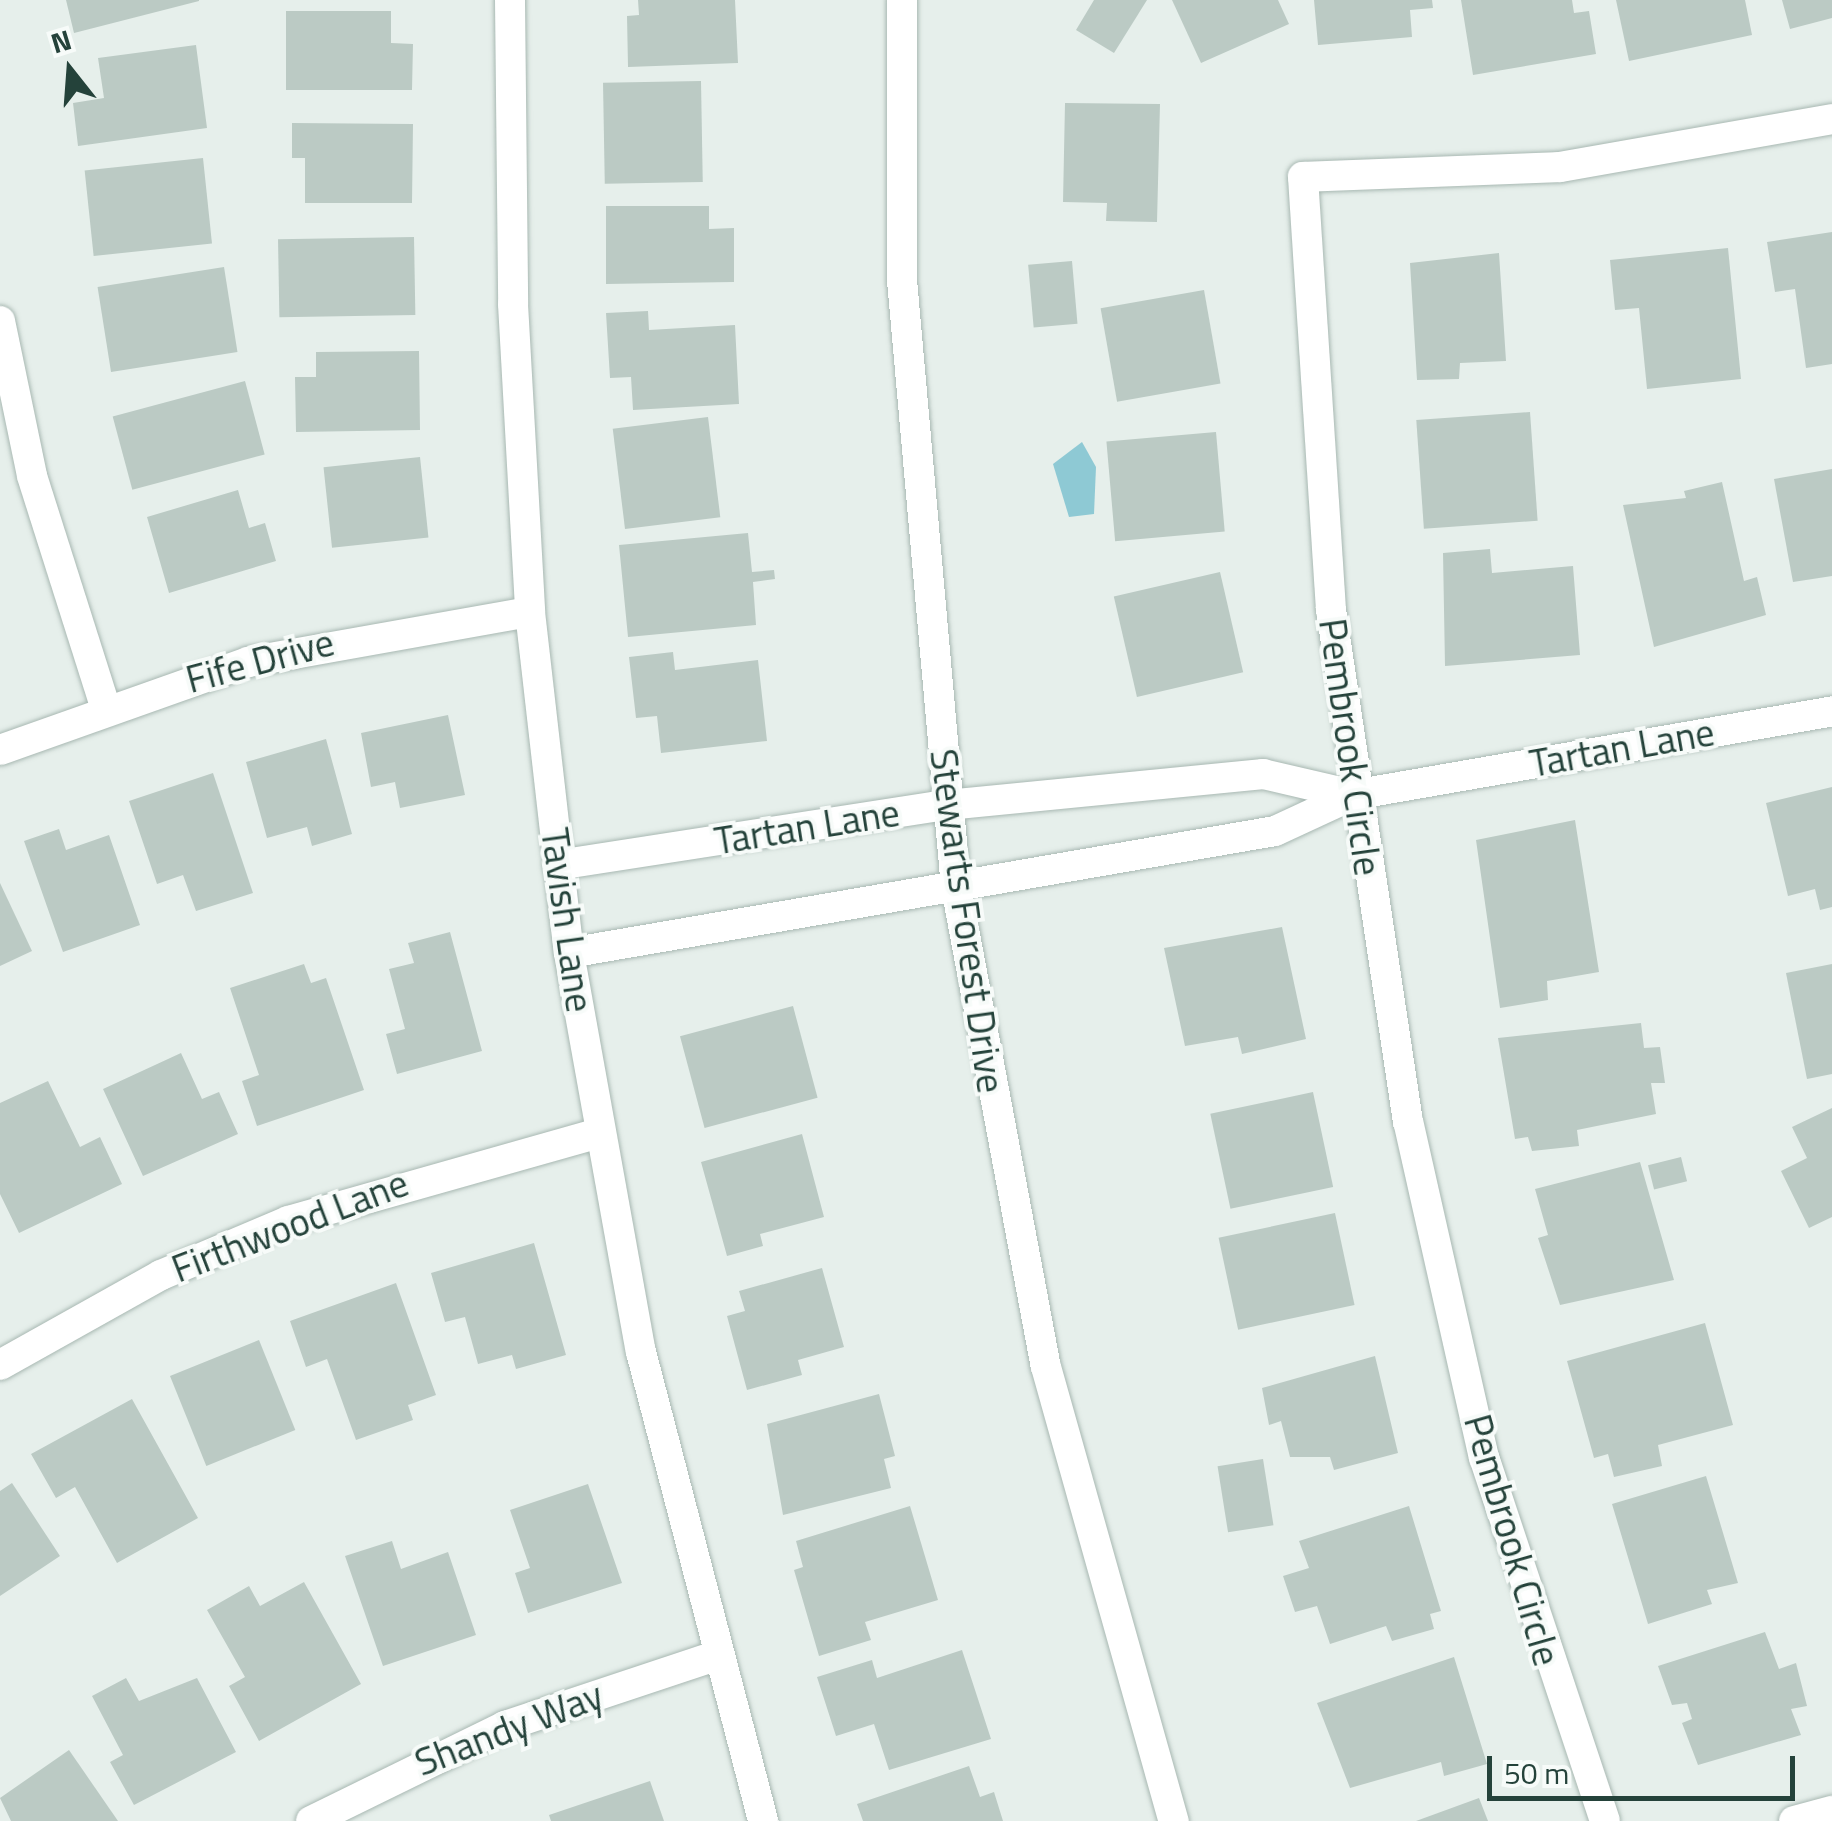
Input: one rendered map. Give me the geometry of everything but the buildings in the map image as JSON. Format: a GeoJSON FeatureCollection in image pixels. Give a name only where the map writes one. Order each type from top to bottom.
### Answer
{"type":"FeatureCollection","features":[{"type":"Feature","properties":{"kind":"street","name":"Tavish Lane"},"geometry":{"type":"LineString","coordinates":[[510,0],[513,304],[530,612],[569,952],[599,1133],[715,1656],[764,1821]]}},
{"type":"Feature","properties":{"kind":"street","name":"Stewarts Forest Drive"},"geometry":{"type":"LineString","coordinates":[[902,0],[902,280],[956,887],[1046,1367],[1174,1821]]}},
{"type":"Feature","properties":{"kind":"street","name":"Pembrook Circle"},"geometry":{"type":"LineString","coordinates":[[1604,1821],[1484,1458],[1408,1122],[1353,795],[1303,177],[1560,167],[1832,119]]}},
{"type":"Feature","properties":{"kind":"street"},"geometry":{"type":"LineString","coordinates":[[0,321],[32,476],[105,706]]}},
{"type":"Feature","properties":{"kind":"street","name":"Fife Drive"},"geometry":{"type":"LineString","coordinates":[[0,750],[105,706],[350,637],[530,612]]}},
{"type":"Feature","properties":{"kind":"street","name":"Tartan Lane"},"geometry":{"type":"LineString","coordinates":[[569,952],[1275,831],[1353,795],[1832,711]]}},
{"type":"Feature","properties":{"kind":"street","name":"Tartan Lane"},"geometry":{"type":"LineString","coordinates":[[558,866],[946,805],[1263,774],[1353,795]]}},
{"type":"Feature","properties":{"kind":"street","name":"Firthwood Lane"},"geometry":{"type":"LineString","coordinates":[[0,1365],[161,1275],[288,1221],[599,1133]]}},
{"type":"Feature","properties":{"kind":"street","name":"Shandy Way"},"geometry":{"type":"LineString","coordinates":[[311,1821],[505,1726],[715,1656]]}},
{"type":"Feature","properties":{"kind":"street"},"geometry":{"type":"LineString","coordinates":[[1794,1821],[1832,1811]]}},
{"type":"Feature","properties":{"kind":"water"},"geometry":{"type":"Polygon","coordinates":[[[1082,442],[1096,467],[1094,514],[1069,517],[1053,464],[1082,442]]]}}]}
